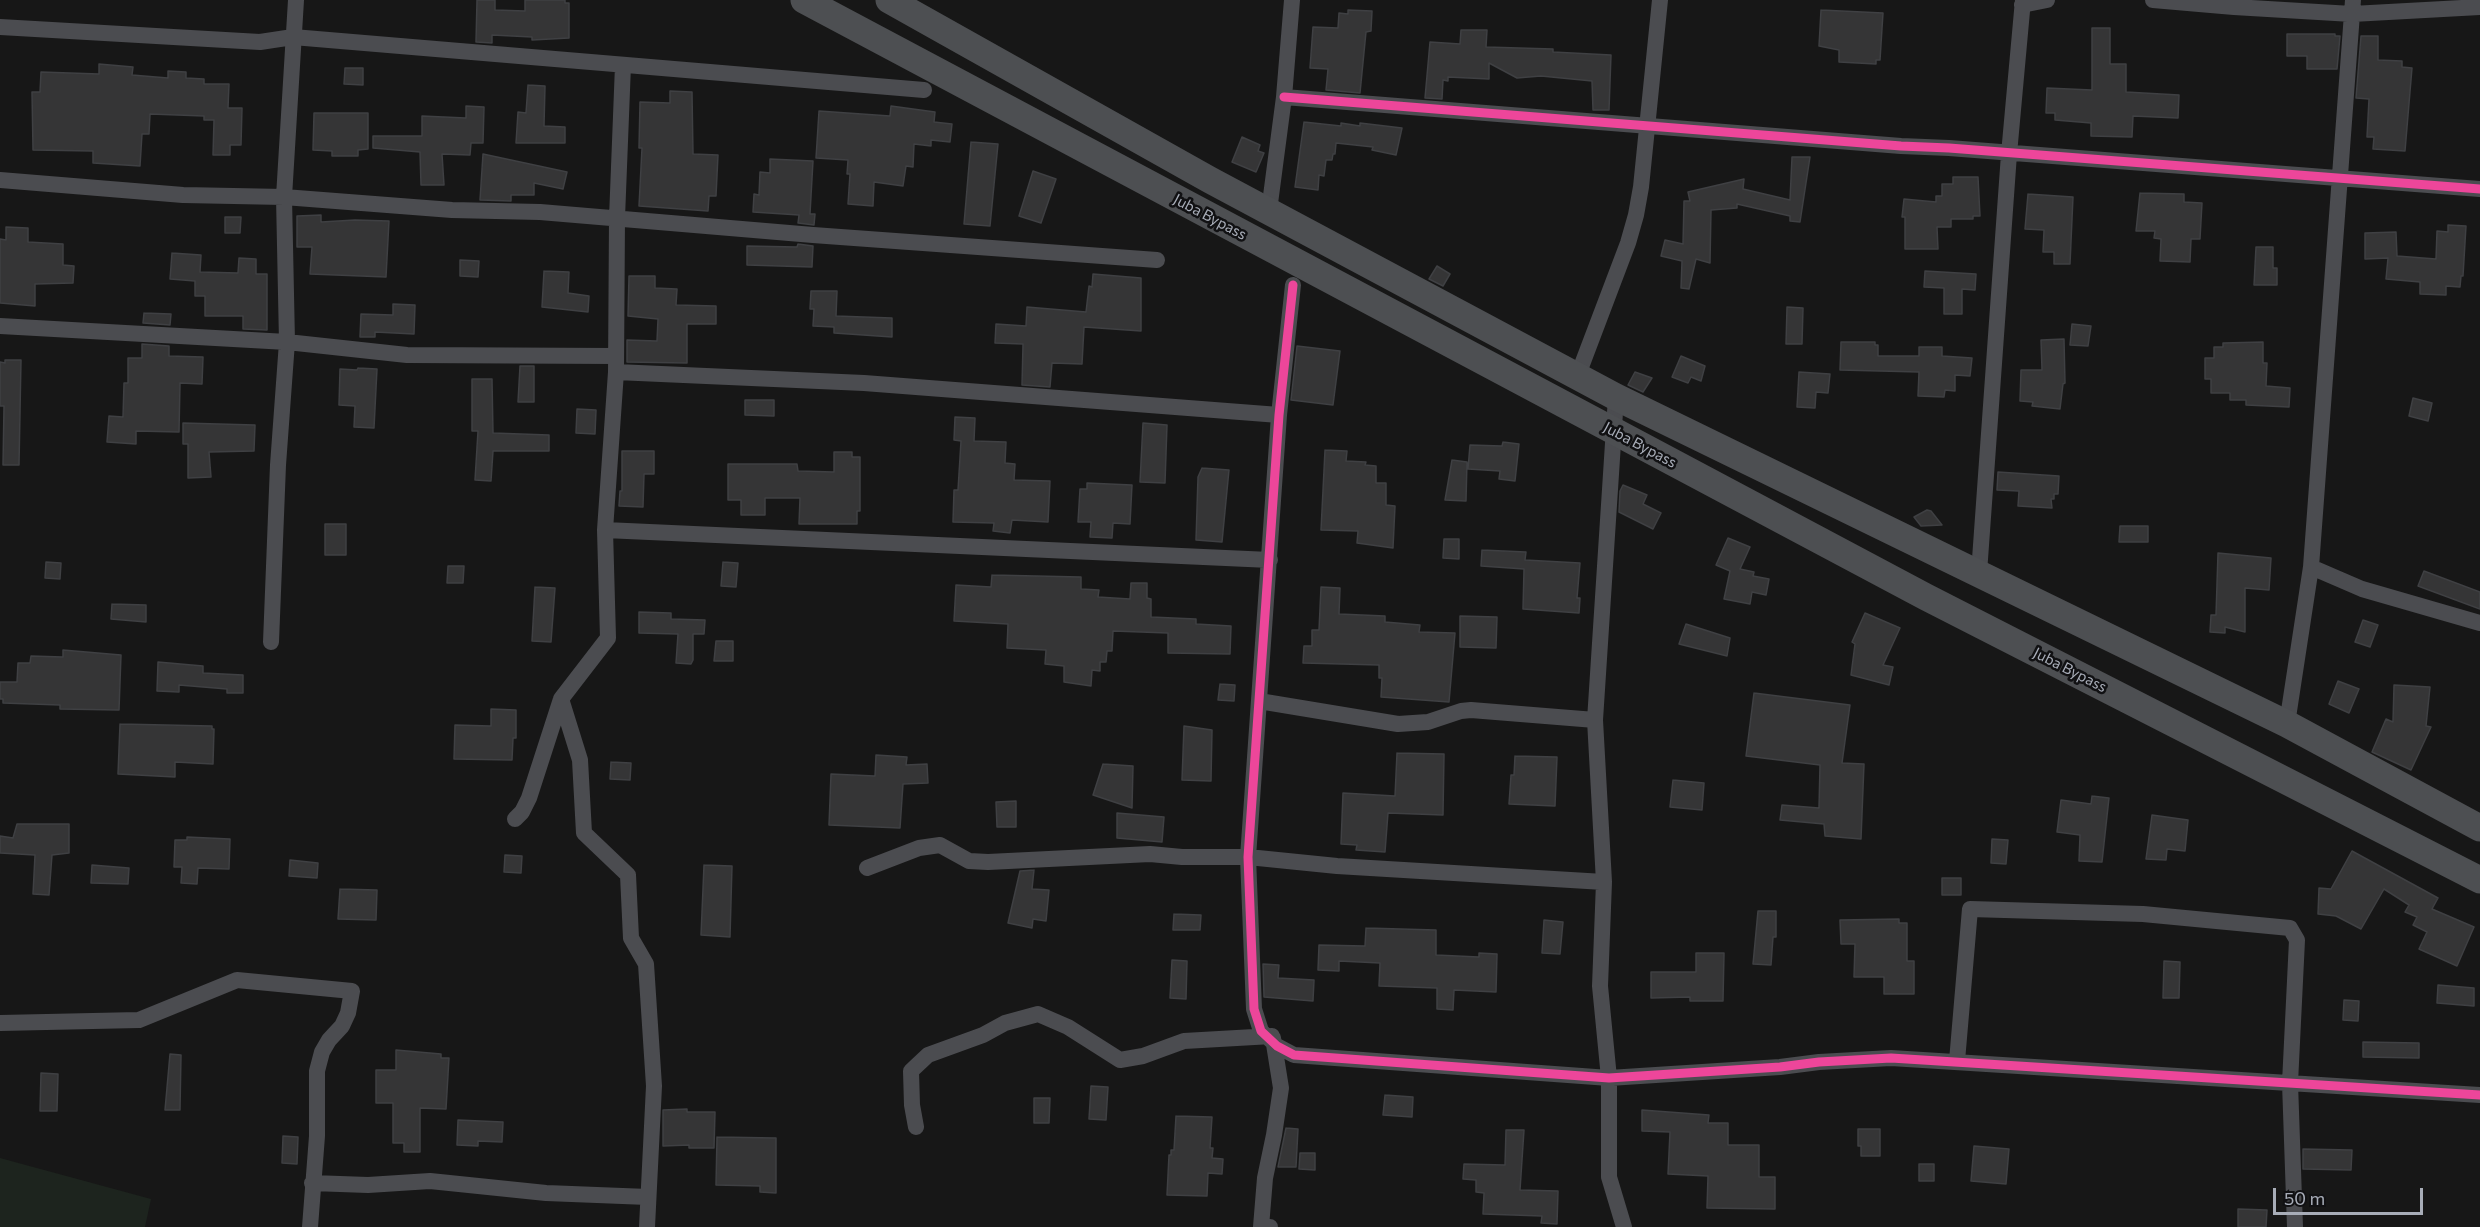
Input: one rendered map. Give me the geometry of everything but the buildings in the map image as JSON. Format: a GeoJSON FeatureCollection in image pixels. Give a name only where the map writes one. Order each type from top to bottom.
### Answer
{"type":"FeatureCollection","features":[{"type":"Feature","properties":{"kind":"main road","name":"Juba Bypass"},"geometry":{"type":"LineString","coordinates":[[804,0],[1926,597],[2480,880]]}},
{"type":"Feature","properties":{"kind":"main road","name":"Juba Bypass"},"geometry":{"type":"LineString","coordinates":[[889,0],[1269,211],[1616,397],[2287,724],[2480,828]]}},
{"type":"Feature","properties":{"kind":"street"},"geometry":{"type":"LineString","coordinates":[[271,642],[278,465],[287,342],[284,197],[296,0]]}},
{"type":"Feature","properties":{"kind":"street"},"geometry":{"type":"LineString","coordinates":[[1269,211],[1284,97],[1292,0]]}},
{"type":"Feature","properties":{"kind":"street"},"geometry":{"type":"LineString","coordinates":[[1578,375],[1628,243],[1636,215],[1641,187],[1660,0]]}},
{"type":"Feature","properties":{"kind":"street"},"geometry":{"type":"LineString","coordinates":[[1979,573],[2009,154],[2023,2],[2047,0]]}},
{"type":"Feature","properties":{"kind":"street"},"geometry":{"type":"LineString","coordinates":[[2154,0],[2234,7],[2480,7]]}},
{"type":"Feature","properties":{"kind":"street"},"geometry":{"type":"LineString","coordinates":[[2287,724],[2311,567],[2352,7]]}},
{"type":"Feature","properties":{"kind":"street"},"geometry":{"type":"LineString","coordinates":[[0,27],[260,42],[293,37],[924,90]]}},
{"type":"Feature","properties":{"kind":"street"},"geometry":{"type":"LineString","coordinates":[[515,819],[522,812],[529,798],[561,699],[608,638],[605,530],[616,364],[617,218],[623,65]]}},
{"type":"Feature","properties":{"kind":"street"},"geometry":{"type":"LineString","coordinates":[[1284,97],[2480,189]]}},
{"type":"Feature","properties":{"kind":"street"},"geometry":{"type":"LineString","coordinates":[[0,180],[183,195],[284,197],[452,210],[540,212],[1157,260]]}},
{"type":"Feature","properties":{"kind":"street"},"geometry":{"type":"LineString","coordinates":[[1293,285],[1279,415],[1248,857],[1254,1009],[1262,1031],[1277,1046],[1294,1054],[1609,1077],[1891,1058],[2480,1095]]}},
{"type":"Feature","properties":{"kind":"street"},"geometry":{"type":"LineString","coordinates":[[0,326],[287,342],[407,355],[616,364],[1279,415]]}},
{"type":"Feature","properties":{"kind":"street"},"geometry":{"type":"LineString","coordinates":[[1616,397],[1595,720],[1604,882],[1600,986],[1609,1077],[1609,1177],[1624,1227]]}},
{"type":"Feature","properties":{"kind":"street"},"geometry":{"type":"LineString","coordinates":[[605,530],[1270,560]]}},
{"type":"Feature","properties":{"kind":"street"},"geometry":{"type":"LineString","coordinates":[[2311,567],[2362,589],[2480,623]]}},
{"type":"Feature","properties":{"kind":"street"},"geometry":{"type":"LineString","coordinates":[[561,699],[580,760],[584,832],[628,875],[631,938],[646,964],[654,1086],[646,1227]]}},
{"type":"Feature","properties":{"kind":"street"},"geometry":{"type":"LineString","coordinates":[[1259,701],[1398,724],[1428,722],[1471,710],[1595,720]]}},
{"type":"Feature","properties":{"kind":"street"},"geometry":{"type":"LineString","coordinates":[[867,868],[930,845],[940,845],[969,861],[1150,854],[1182,857],[1248,857],[1337,866],[1604,882]]}},
{"type":"Feature","properties":{"kind":"street"},"geometry":{"type":"LineString","coordinates":[[1957,1061],[1970,909],[2143,914],[2290,928],[2297,940],[2290,1083],[2295,1227]]}},
{"type":"Feature","properties":{"kind":"street"},"geometry":{"type":"LineString","coordinates":[[0,1023],[139,1020],[237,980],[352,991],[348,1013],[342,1026],[328,1040],[322,1052],[318,1071],[317,1136],[310,1227]]}},
{"type":"Feature","properties":{"kind":"street"},"geometry":{"type":"LineString","coordinates":[[1254,1009],[1272,1036],[1281,1088],[1275,1135],[1265,1178],[1261,1227],[1270,1227]]}},
{"type":"Feature","properties":{"kind":"street"},"geometry":{"type":"LineString","coordinates":[[916,1127],[912,1106],[911,1071],[928,1054],[983,1035],[1005,1023],[1038,1014],[1068,1027],[1120,1060],[1143,1056],[1184,1041],[1272,1036]]}},
{"type":"Feature","properties":{"kind":"street"},"geometry":{"type":"LineString","coordinates":[[312,1183],[368,1185],[430,1181],[546,1193],[648,1197]]}},
{"type":"Feature","properties":{"kind":"shaded area"},"geometry":{"type":"Polygon","coordinates":[[[0,1158],[151,1199],[145,1227],[0,1227],[0,1158]]]}},
{"type":"Feature","properties":{"kind":"cycle path"},"geometry":{"type":"LineString","coordinates":[[1284,97],[2480,189]]}},
{"type":"Feature","properties":{"kind":"cycle path"},"geometry":{"type":"LineString","coordinates":[[1293,285],[1279,415],[1248,857],[1254,1009],[1261,1031],[1277,1046],[1294,1055],[1609,1078],[1891,1058],[2480,1095]]}}]}
